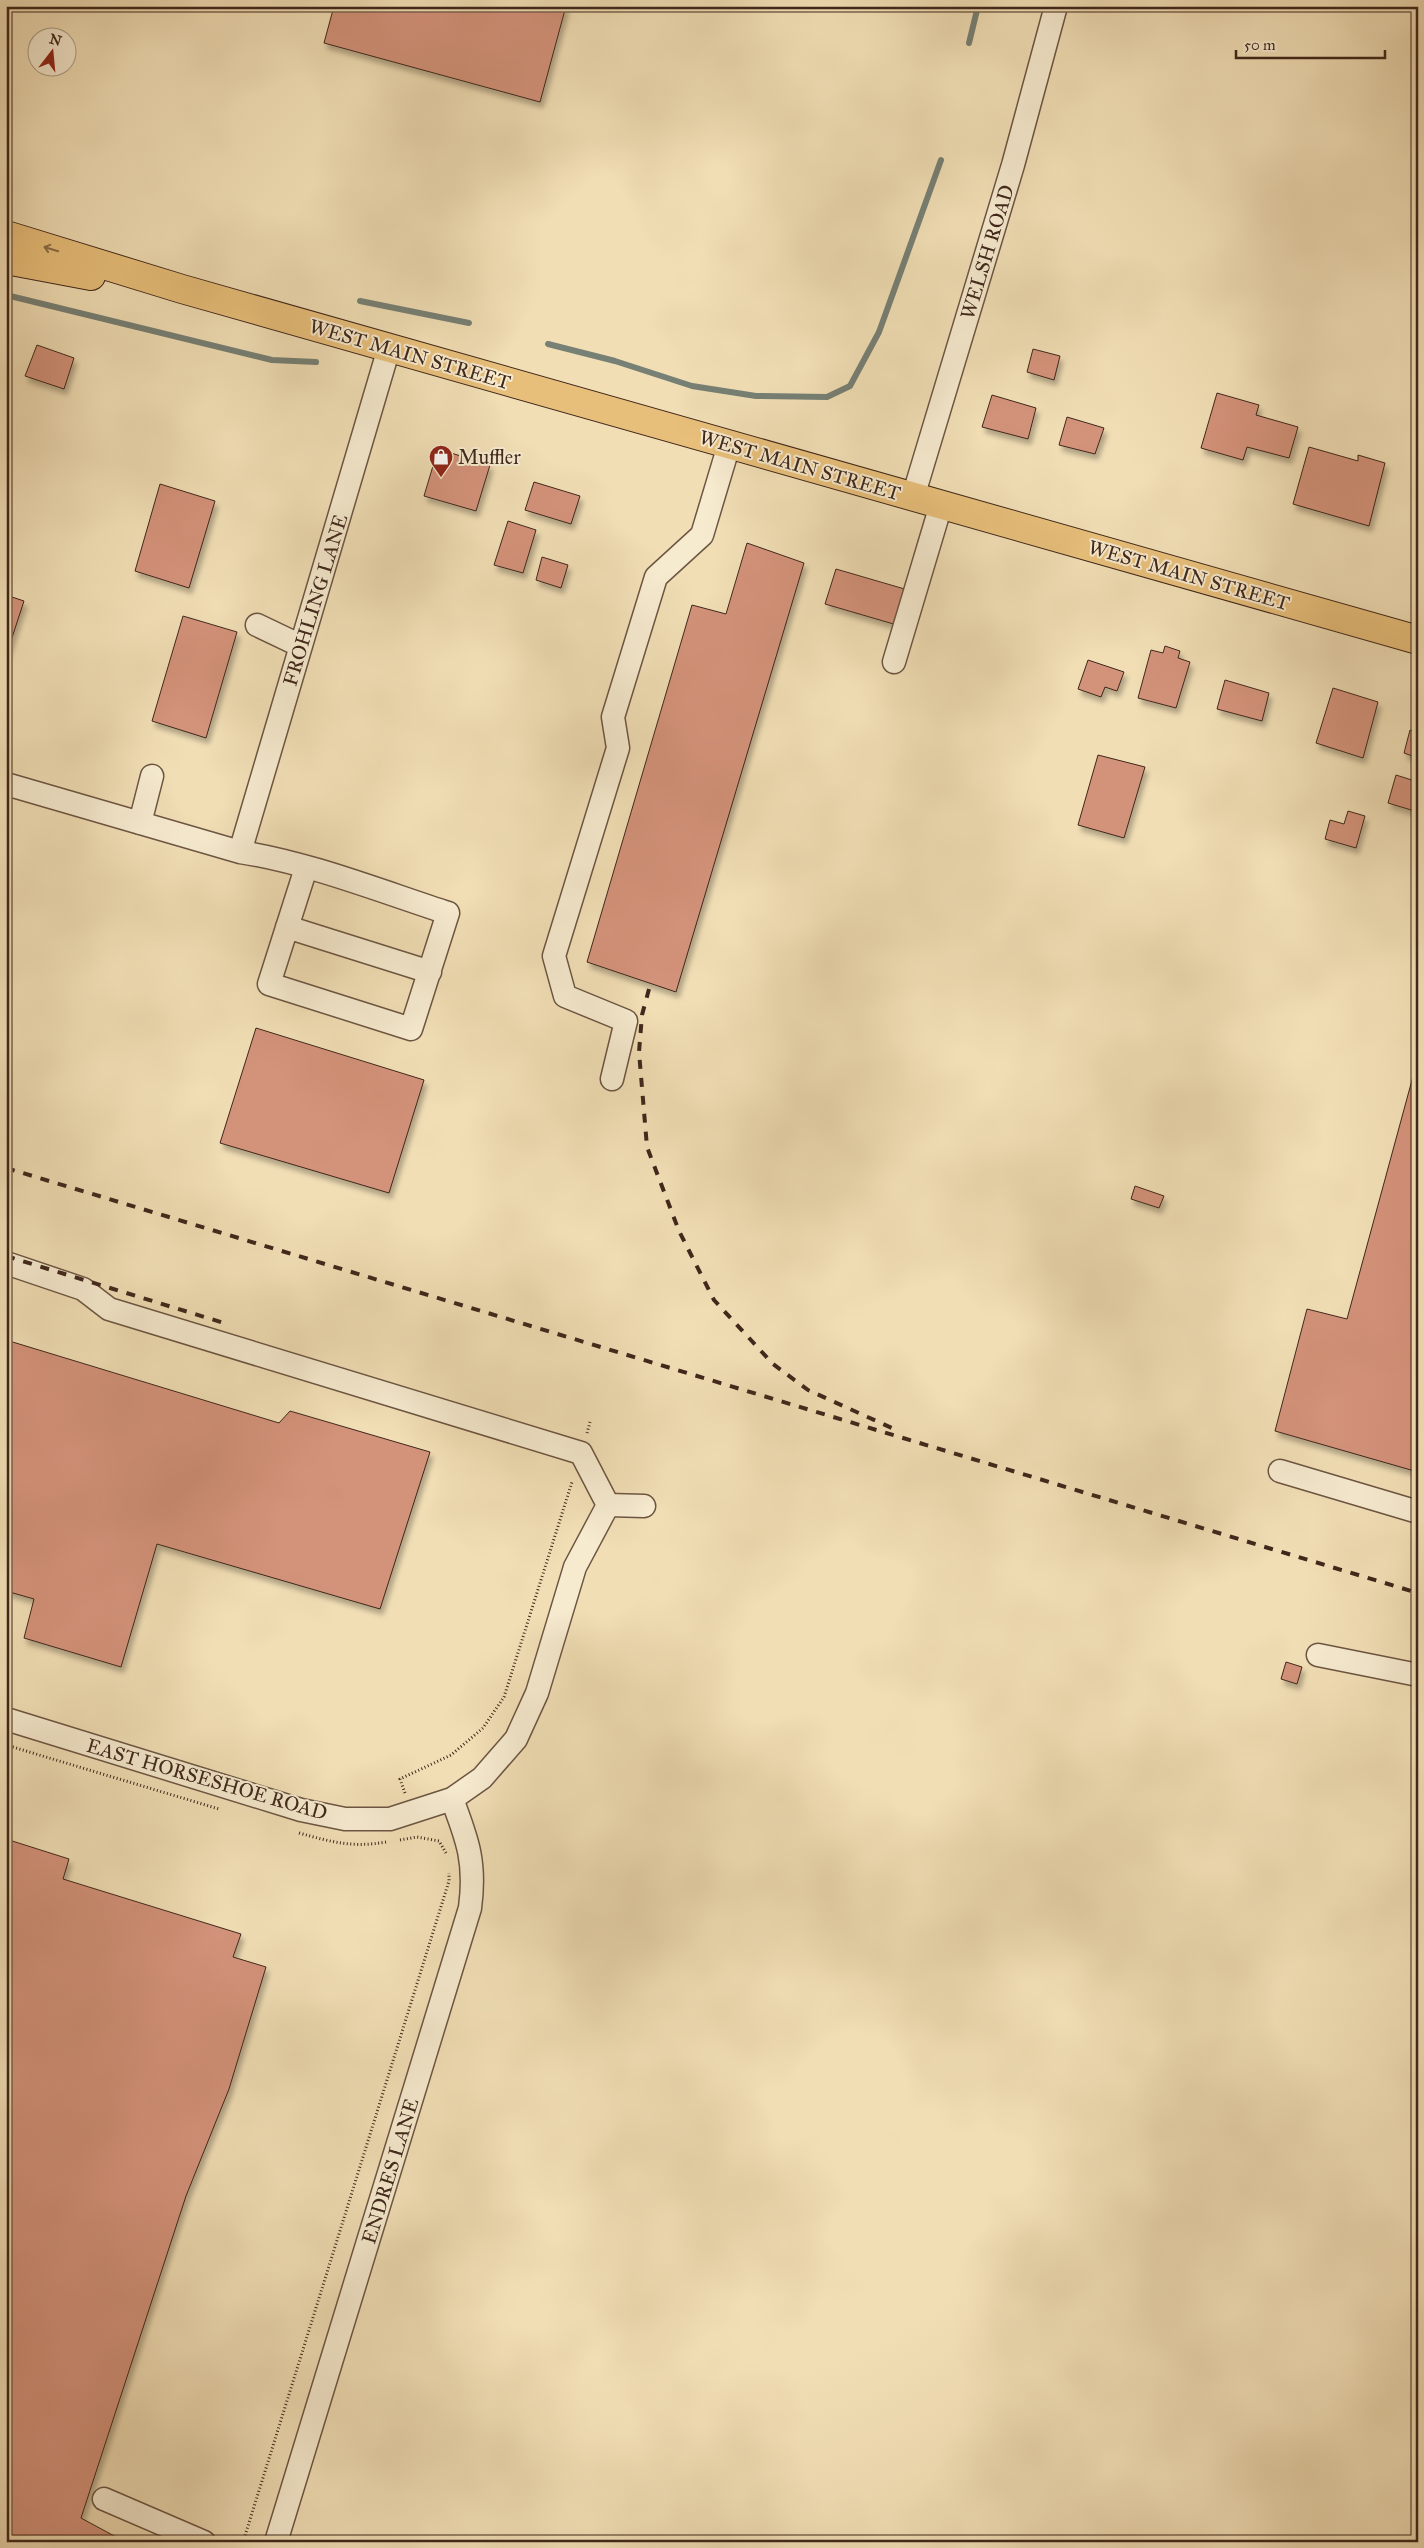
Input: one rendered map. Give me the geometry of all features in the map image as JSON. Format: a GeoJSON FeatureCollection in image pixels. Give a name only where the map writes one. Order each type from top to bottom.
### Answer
{"type":"FeatureCollection","features":[{"type":"Feature","properties":{"kind":"main road","name":"WEST MAIN STREET"},"geometry":{"type":"LineString","coordinates":[[6,236],[182,289],[1418,640]]}},
{"type":"Feature","properties":{"kind":"main road","name":"WEST MAIN STREET"},"geometry":{"type":"LineString","coordinates":[[6,260],[53,270],[182,289]]}},
{"type":"Feature","properties":{"kind":"street","name":"WELSH ROAD"},"geometry":{"type":"LineString","coordinates":[[913,497],[1013,165],[1056,6]]}},
{"type":"Feature","properties":{"kind":"street","name":"FROHLING LANE"},"geometry":{"type":"LineString","coordinates":[[240,852],[390,348]]}},
{"type":"Feature","properties":{"kind":"street"},"geometry":{"type":"LineString","coordinates":[[612,1080],[626,1021],[565,996],[554,956],[618,748],[613,717],[656,577],[702,535],[728,445]]}},
{"type":"Feature","properties":{"kind":"street"},"geometry":{"type":"LineString","coordinates":[[894,662],[941,505]]}},
{"type":"Feature","properties":{"kind":"street"},"geometry":{"type":"LineString","coordinates":[[257,625],[301,646]]}},
{"type":"Feature","properties":{"kind":"street"},"geometry":{"type":"LineString","coordinates":[[140,823],[152,776]]}},
{"type":"Feature","properties":{"kind":"street"},"geometry":{"type":"LineString","coordinates":[[6,784],[240,852],[267,856],[306,868],[448,913],[411,1029],[269,984],[306,868]]}},
{"type":"Feature","properties":{"kind":"street"},"geometry":{"type":"LineString","coordinates":[[287,927],[430,972]]}},
{"type":"Feature","properties":{"kind":"street"},"geometry":{"type":"LineString","coordinates":[[6,1263],[83,1289],[109,1309],[580,1454],[608,1505],[644,1506]]}},
{"type":"Feature","properties":{"kind":"street"},"geometry":{"type":"LineString","coordinates":[[1280,1471],[1418,1512]]}},
{"type":"Feature","properties":{"kind":"street","name":"EAST HORSESHOE ROAD"},"geometry":{"type":"LineString","coordinates":[[6,1719],[300,1810],[345,1819],[390,1819],[452,1799],[482,1778],[516,1739],[537,1693],[576,1567],[608,1505]]}},
{"type":"Feature","properties":{"kind":"street"},"geometry":{"type":"LineString","coordinates":[[1318,1655],[1418,1675]]}},
{"type":"Feature","properties":{"kind":"street","name":"ENDRES LANE"},"geometry":{"type":"LineString","coordinates":[[276,2542],[470,1908],[474,1883],[472,1860],[466,1835],[452,1799]]}},
{"type":"Feature","properties":{"kind":"street"},"geometry":{"type":"LineString","coordinates":[[104,2499],[204,2542]]}},
{"type":"Feature","properties":{"kind":"path"},"geometry":{"type":"LineString","coordinates":[[417,1837],[400,1779],[451,1755],[483,1728],[504,1697],[590,1422]]}},
{"type":"Feature","properties":{"kind":"path"},"geometry":{"type":"LineString","coordinates":[[6,1745],[227,1811]]}},
{"type":"Feature","properties":{"kind":"path"},"geometry":{"type":"LineString","coordinates":[[293,1831],[339,1844],[363,1846],[390,1841]]}},
{"type":"Feature","properties":{"kind":"path"},"geometry":{"type":"LineString","coordinates":[[399,1840],[417,1837],[438,1841],[449,1857]]}},
{"type":"Feature","properties":{"kind":"path"},"geometry":{"type":"LineString","coordinates":[[243,2542],[449,1881],[449,1865]]}},
{"type":"Feature","properties":{"kind":"building"},"geometry":{"type":"Polygon","coordinates":[[[334,6],[566,6],[540,102],[324,43],[334,6]]]}},
{"type":"Feature","properties":{"kind":"building"},"geometry":{"type":"Polygon","coordinates":[[[37,345],[74,358],[64,389],[25,376],[37,345]]]}},
{"type":"Feature","properties":{"kind":"building"},"geometry":{"type":"Polygon","coordinates":[[[1033,349],[1060,356],[1054,380],[1027,372],[1033,349]]]}},
{"type":"Feature","properties":{"kind":"building"},"geometry":{"type":"Polygon","coordinates":[[[1217,393],[1259,405],[1256,415],[1298,427],[1289,458],[1247,447],[1243,460],[1201,448],[1217,393]]]}},
{"type":"Feature","properties":{"kind":"building"},"geometry":{"type":"Polygon","coordinates":[[[992,395],[1036,408],[1028,439],[982,427],[992,395]]]}},
{"type":"Feature","properties":{"kind":"building"},"geometry":{"type":"Polygon","coordinates":[[[1067,417],[1104,428],[1095,454],[1059,445],[1067,417]]]}},
{"type":"Feature","properties":{"kind":"building"},"geometry":{"type":"Polygon","coordinates":[[[1309,447],[1358,461],[1358,455],[1385,463],[1369,526],[1293,504],[1309,447]]]}},
{"type":"Feature","properties":{"kind":"building"},"geometry":{"type":"Polygon","coordinates":[[[438,449],[490,465],[476,511],[424,496],[438,449]]]}},
{"type":"Feature","properties":{"kind":"building"},"geometry":{"type":"Polygon","coordinates":[[[534,482],[580,496],[571,524],[525,510],[534,482]]]}},
{"type":"Feature","properties":{"kind":"building"},"geometry":{"type":"Polygon","coordinates":[[[160,484],[215,501],[189,588],[135,571],[160,484]]]}},
{"type":"Feature","properties":{"kind":"building"},"geometry":{"type":"Polygon","coordinates":[[[508,521],[536,530],[523,573],[494,565],[508,521]]]}},
{"type":"Feature","properties":{"kind":"building"},"geometry":{"type":"Polygon","coordinates":[[[747,543],[804,563],[676,992],[587,962],[692,605],[726,614],[747,543]]]}},
{"type":"Feature","properties":{"kind":"building"},"geometry":{"type":"Polygon","coordinates":[[[542,557],[568,565],[561,588],[536,580],[542,557]]]}},
{"type":"Feature","properties":{"kind":"building"},"geometry":{"type":"Polygon","coordinates":[[[836,569],[908,590],[897,625],[825,604],[836,569]]]}},
{"type":"Feature","properties":{"kind":"building"},"geometry":{"type":"Polygon","coordinates":[[[6,595],[24,601],[6,656],[6,595]]]}},
{"type":"Feature","properties":{"kind":"building"},"geometry":{"type":"Polygon","coordinates":[[[183,616],[237,632],[206,738],[152,721],[183,616]]]}},
{"type":"Feature","properties":{"kind":"building"},"geometry":{"type":"Polygon","coordinates":[[[1165,646],[1180,651],[1178,658],[1190,662],[1176,708],[1138,698],[1151,650],[1163,653],[1165,646]]]}},
{"type":"Feature","properties":{"kind":"building"},"geometry":{"type":"Polygon","coordinates":[[[1088,660],[1124,672],[1117,691],[1105,687],[1101,697],[1078,689],[1088,660]]]}},
{"type":"Feature","properties":{"kind":"building"},"geometry":{"type":"Polygon","coordinates":[[[1225,680],[1269,693],[1262,721],[1217,709],[1225,680]]]}},
{"type":"Feature","properties":{"kind":"building"},"geometry":{"type":"Polygon","coordinates":[[[1333,688],[1378,702],[1363,758],[1316,743],[1333,688]]]}},
{"type":"Feature","properties":{"kind":"building"},"geometry":{"type":"Polygon","coordinates":[[[1410,730],[1418,733],[1418,758],[1404,753],[1410,730]]]}},
{"type":"Feature","properties":{"kind":"building"},"geometry":{"type":"Polygon","coordinates":[[[1098,755],[1145,767],[1124,838],[1078,825],[1098,755]]]}},
{"type":"Feature","properties":{"kind":"building"},"geometry":{"type":"Polygon","coordinates":[[[1396,775],[1418,782],[1418,812],[1388,803],[1396,775]]]}},
{"type":"Feature","properties":{"kind":"building"},"geometry":{"type":"Polygon","coordinates":[[[1348,811],[1365,816],[1356,848],[1325,839],[1330,820],[1344,824],[1348,811]]]}},
{"type":"Feature","properties":{"kind":"building"},"geometry":{"type":"Polygon","coordinates":[[[256,1028],[424,1080],[389,1193],[220,1143],[256,1028]]]}},
{"type":"Feature","properties":{"kind":"building"},"geometry":{"type":"Polygon","coordinates":[[[1418,1058],[1418,1472],[1275,1431],[1307,1309],[1347,1319],[1418,1058]]]}},
{"type":"Feature","properties":{"kind":"building"},"geometry":{"type":"Polygon","coordinates":[[[1135,1186],[1164,1196],[1159,1208],[1131,1199],[1135,1186]]]}},
{"type":"Feature","properties":{"kind":"building"},"geometry":{"type":"Polygon","coordinates":[[[6,1340],[279,1423],[290,1411],[430,1452],[380,1609],[157,1544],[121,1667],[24,1638],[34,1599],[6,1591],[6,1340]]]}},
{"type":"Feature","properties":{"kind":"building"},"geometry":{"type":"Polygon","coordinates":[[[1286,1662],[1302,1667],[1297,1684],[1281,1679],[1286,1662]]]}},
{"type":"Feature","properties":{"kind":"building"},"geometry":{"type":"Polygon","coordinates":[[[6,1839],[69,1859],[63,1879],[241,1934],[233,1957],[266,1967],[229,2089],[186,2196],[81,2518],[118,2538],[117,2542],[6,2542],[6,1839]]]}},
{"type":"Feature","properties":{"kind":"waterway"},"geometry":{"type":"LineString","coordinates":[[969,43],[978,6]]}},
{"type":"Feature","properties":{"kind":"waterway"},"geometry":{"type":"LineString","coordinates":[[548,344],[615,361],[692,386],[756,396],[827,397],[850,386],[879,332],[941,160]]}},
{"type":"Feature","properties":{"kind":"waterway"},"geometry":{"type":"LineString","coordinates":[[6,295],[272,360],[316,362]]}},
{"type":"Feature","properties":{"kind":"waterway"},"geometry":{"type":"LineString","coordinates":[[360,301],[469,323]]}},
{"type":"Feature","properties":{"kind":"railway"},"geometry":{"type":"LineString","coordinates":[[649,989],[642,1015],[639,1052],[647,1147],[679,1231],[714,1300],[773,1364],[808,1390],[894,1429]]}},
{"type":"Feature","properties":{"kind":"railway"},"geometry":{"type":"LineString","coordinates":[[6,1168],[1418,1593]]}},
{"type":"Feature","properties":{"kind":"railway"},"geometry":{"type":"LineString","coordinates":[[6,1256],[224,1323]]}},
{"type":"Feature","properties":{"kind":"place","name":"Muffler"},"geometry":{"type":"Point","coordinates":[441,478]}}]}
